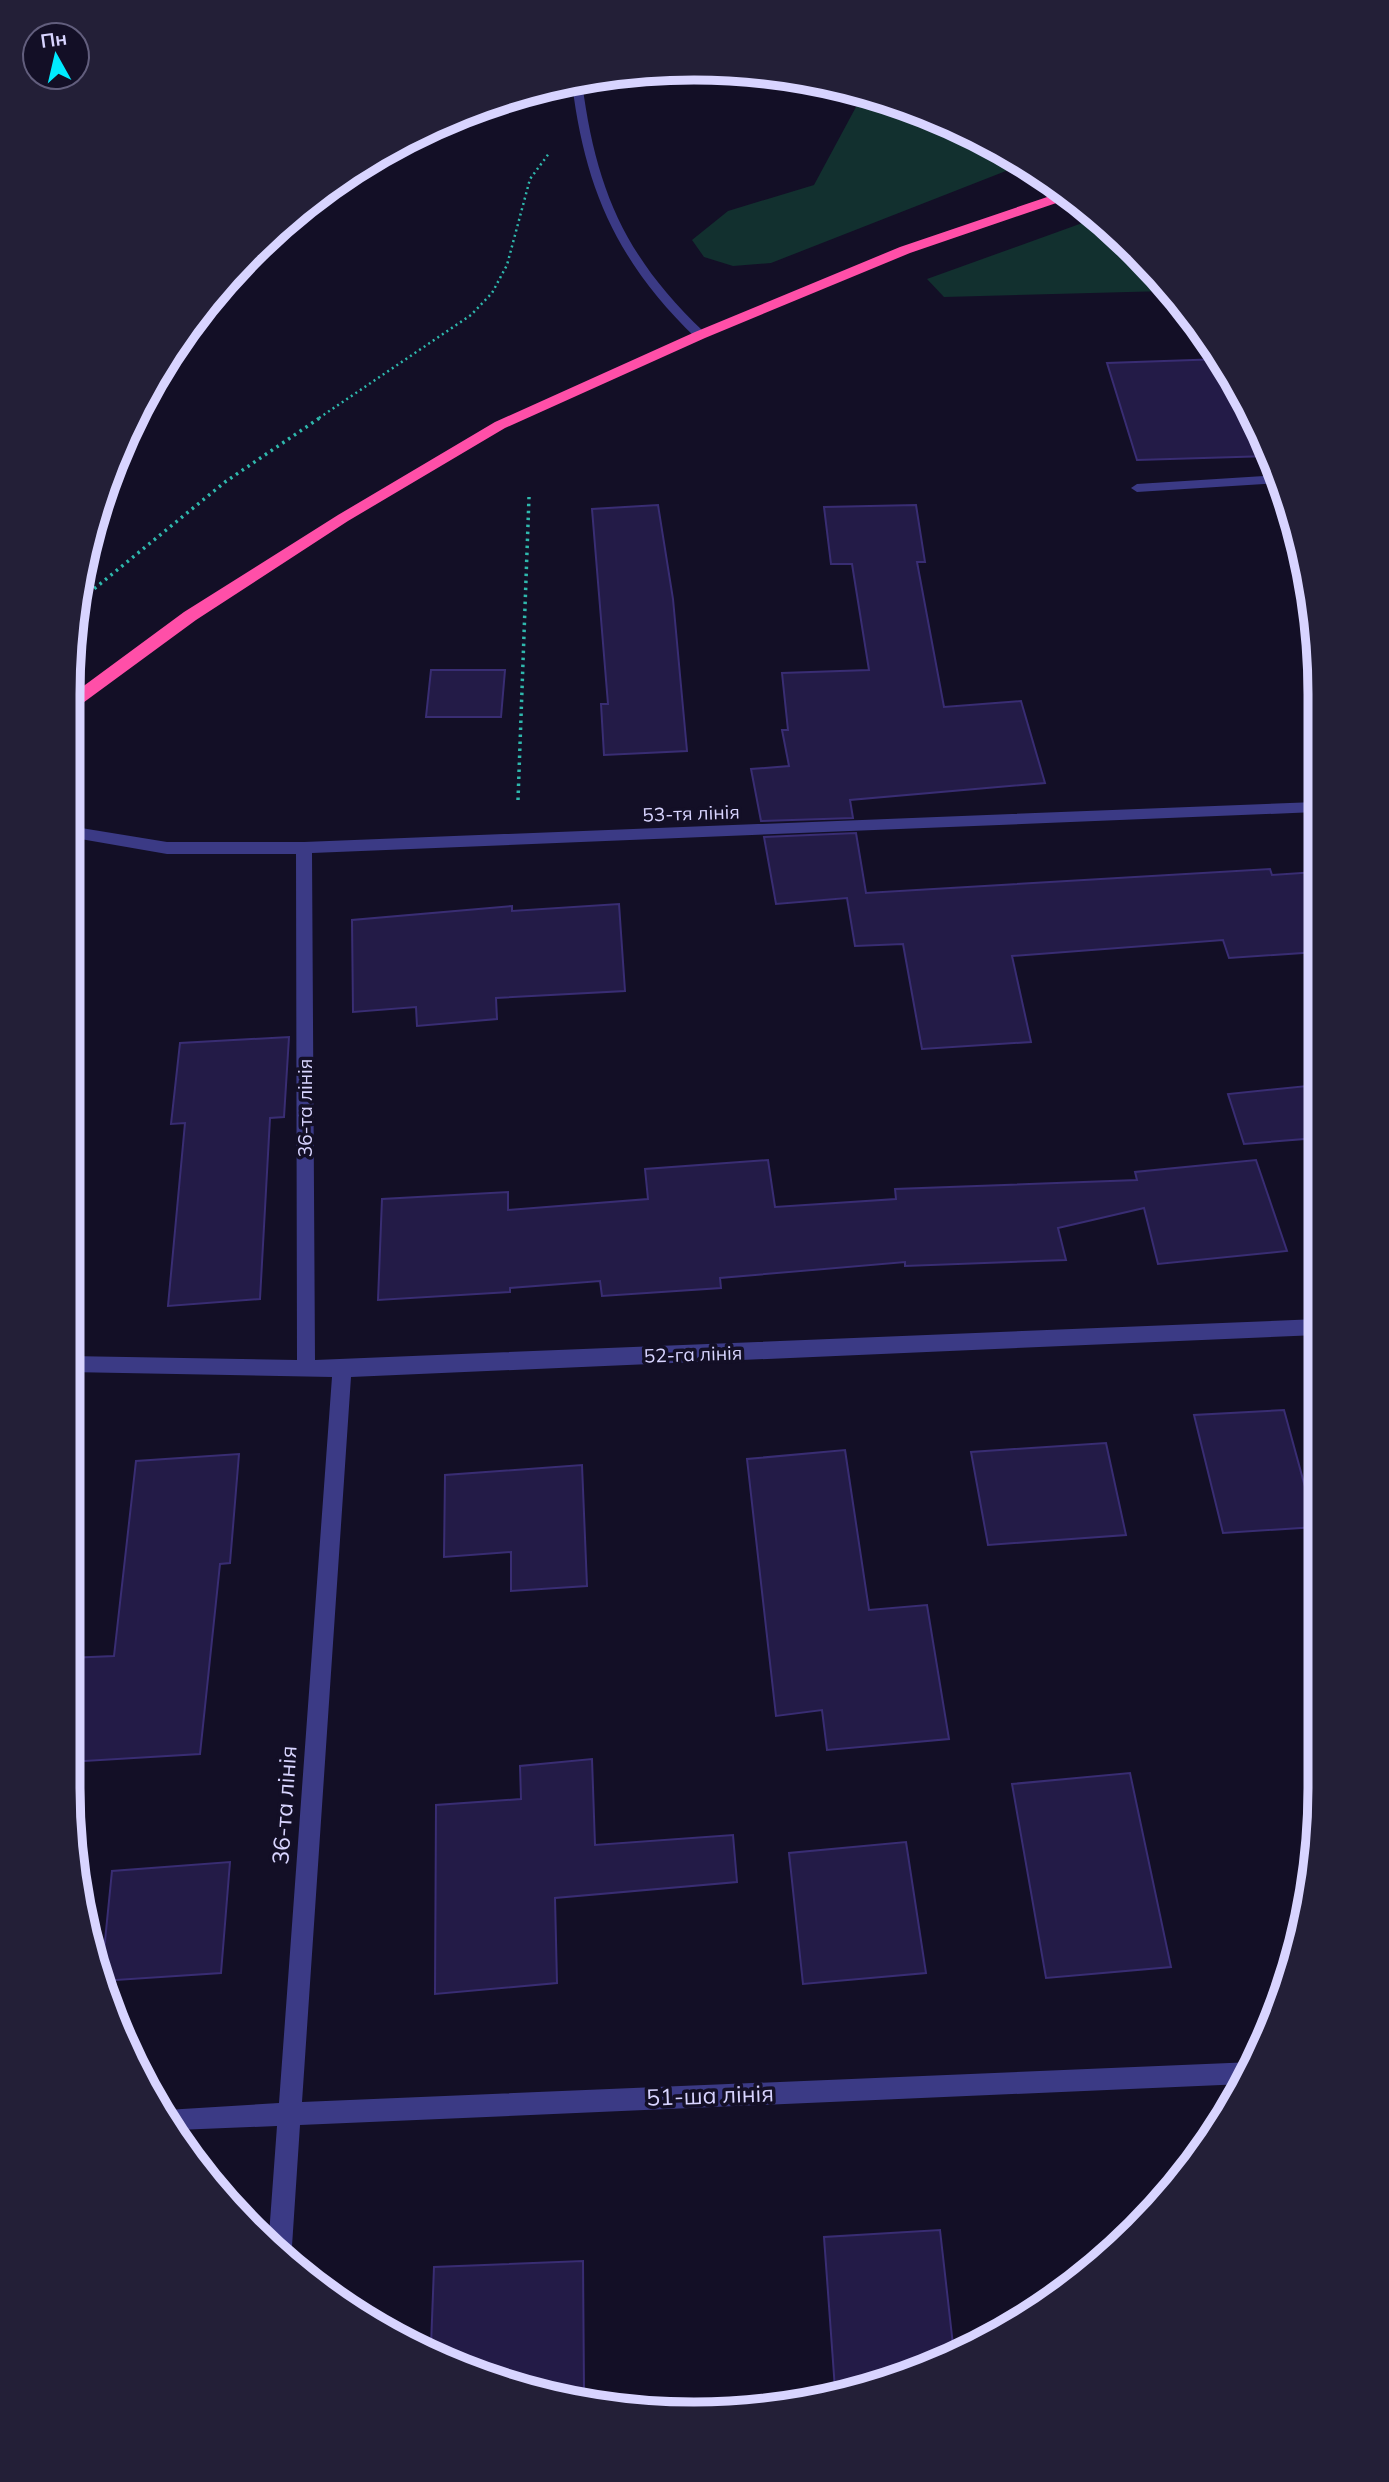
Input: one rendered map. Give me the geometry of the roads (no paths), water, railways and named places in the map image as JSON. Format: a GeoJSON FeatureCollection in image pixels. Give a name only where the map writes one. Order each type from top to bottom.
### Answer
{"type":"FeatureCollection","features":[{"type":"Feature","properties":{"kind":"highway"},"geometry":{"type":"LineString","coordinates":[[80,696],[190,616],[343,518],[500,425],[700,335],[905,250],[1056,199]]}},
{"type":"Feature","properties":{"kind":"street"},"geometry":{"type":"LineString","coordinates":[[578,92],[596,183],[622,242],[666,305],[700,335]]}},
{"type":"Feature","properties":{"kind":"street"},"geometry":{"type":"LineString","coordinates":[[1137,488],[1270,481]]}},
{"type":"Feature","properties":{"kind":"street","name":"53-тя лінія"},"geometry":{"type":"LineString","coordinates":[[80,833],[167,848],[304,848],[1308,807]]}},
{"type":"Feature","properties":{"kind":"street","name":"36-та лінія"},"geometry":{"type":"LineString","coordinates":[[304,848],[306,1368]]}},
{"type":"Feature","properties":{"kind":"street","name":"52-га лінія"},"geometry":{"type":"LineString","coordinates":[[80,1364],[342,1369],[1308,1327]]}},
{"type":"Feature","properties":{"kind":"street","name":"36-та лінія"},"geometry":{"type":"LineString","coordinates":[[280,2240],[342,1369]]}},
{"type":"Feature","properties":{"kind":"street","name":"51-ша лінія"},"geometry":{"type":"LineString","coordinates":[[178,2119],[1238,2072]]}}]}
